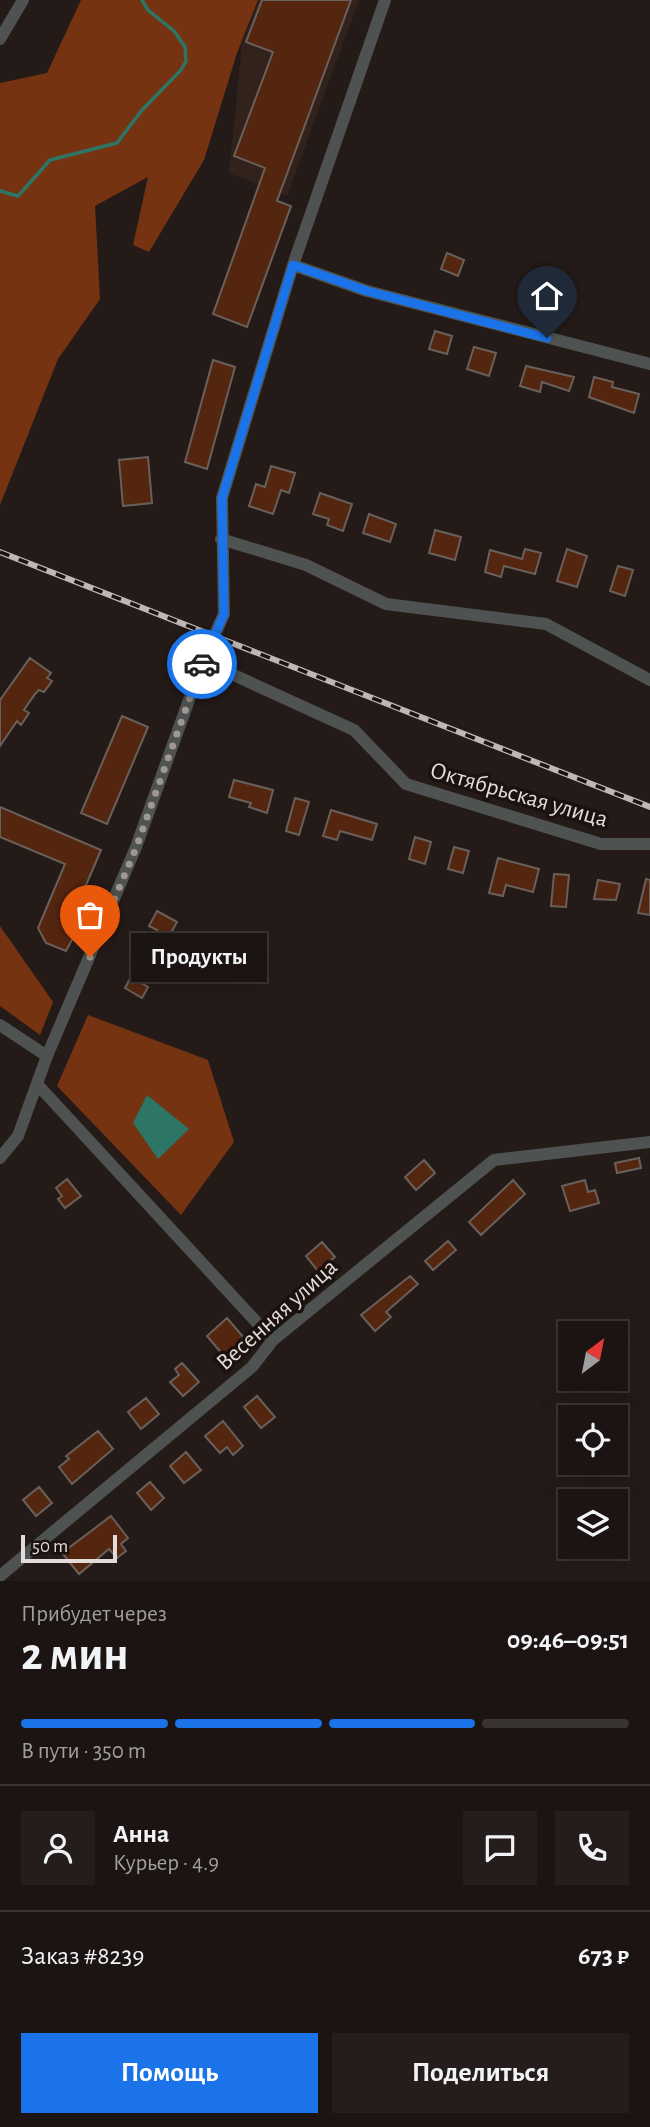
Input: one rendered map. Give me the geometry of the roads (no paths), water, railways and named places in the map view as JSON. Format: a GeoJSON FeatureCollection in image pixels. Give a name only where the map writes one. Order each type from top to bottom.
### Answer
{"type":"FeatureCollection","features":[{"type":"Feature","properties":{"kind":"street"},"geometry":{"type":"LineString","coordinates":[[0,39],[23,0]]}},
{"type":"Feature","properties":{"kind":"street"},"geometry":{"type":"LineString","coordinates":[[0,1158],[18,1136],[47,1056],[136,848],[203,661],[224,614],[222,498],[293,265],[386,0]]}},
{"type":"Feature","properties":{"kind":"street"},"geometry":{"type":"LineString","coordinates":[[293,265],[367,291],[650,364]]}},
{"type":"Feature","properties":{"kind":"street"},"geometry":{"type":"LineString","coordinates":[[221,539],[306,565],[386,604],[546,624],[650,680]]}},
{"type":"Feature","properties":{"kind":"street","name":"Октябрьская улица"},"geometry":{"type":"LineString","coordinates":[[203,661],[354,730],[405,783],[601,844],[650,844]]}},
{"type":"Feature","properties":{"kind":"street"},"geometry":{"type":"LineString","coordinates":[[0,1026],[47,1056]]}},
{"type":"Feature","properties":{"kind":"street"},"geometry":{"type":"LineString","coordinates":[[37,1084],[273,1340]]}},
{"type":"Feature","properties":{"kind":"street","name":"Весенняя улица"},"geometry":{"type":"LineString","coordinates":[[0,1576],[252,1367],[273,1340],[494,1160],[650,1142]]}},
{"type":"Feature","properties":{"kind":"waterway"},"geometry":{"type":"LineString","coordinates":[[0,191],[18,196],[50,160],[117,143],[142,110],[181,70],[186,61],[185,47],[174,31],[148,10],[142,0]]}},
{"type":"Feature","properties":{"kind":"railway"},"geometry":{"type":"LineString","coordinates":[[0,552],[650,807]]}},
{"type":"Feature","properties":{"kind":"place","name":"Продукты"},"geometry":{"type":"Point","coordinates":[90,957]}}]}
